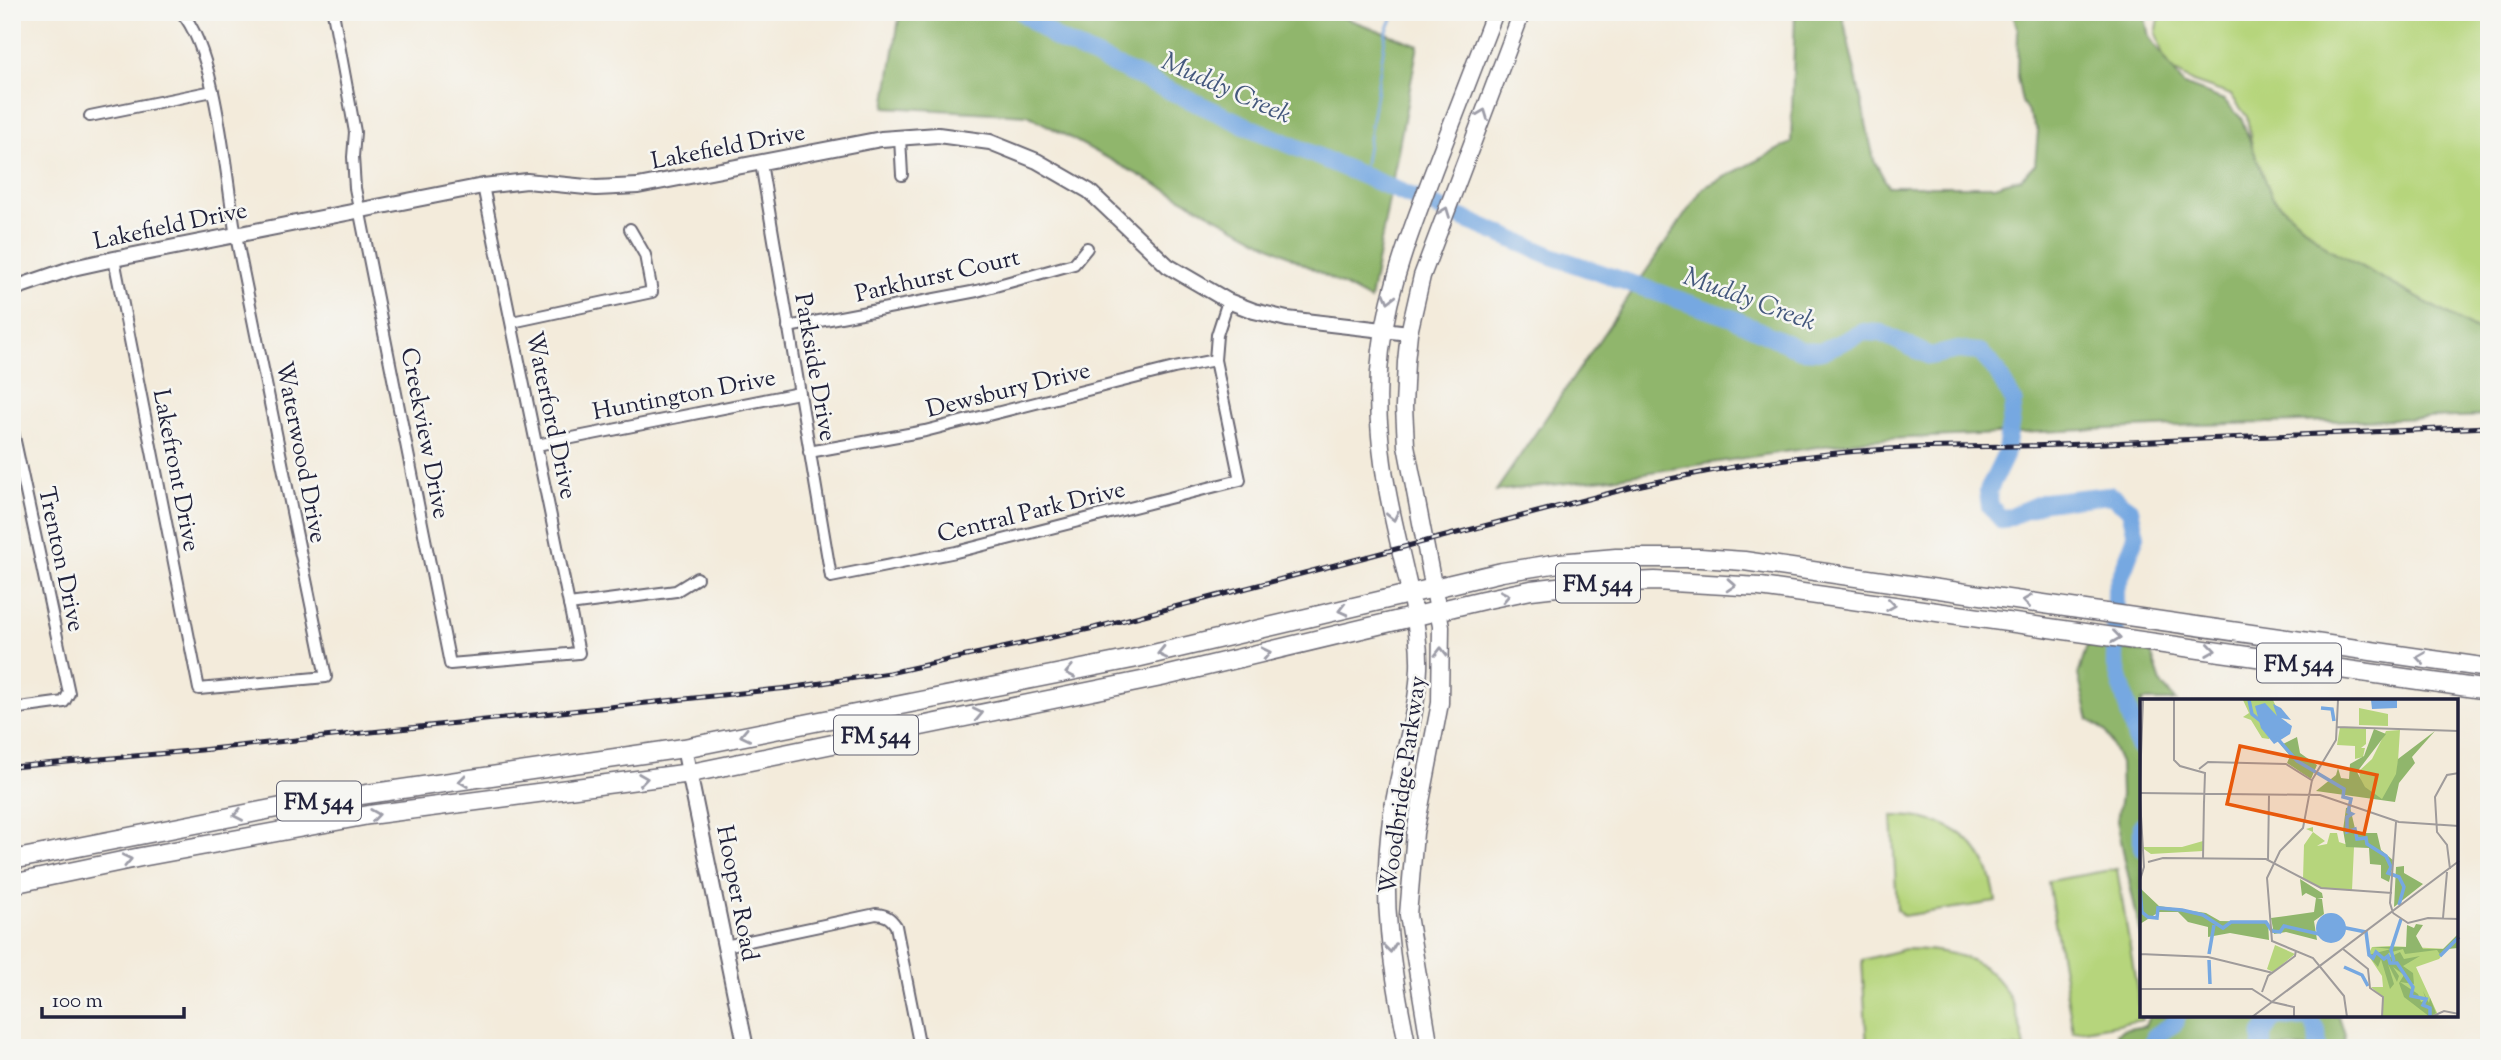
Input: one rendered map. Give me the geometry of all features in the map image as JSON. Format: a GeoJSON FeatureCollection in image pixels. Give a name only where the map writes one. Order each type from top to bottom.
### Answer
{"type":"FeatureCollection","features":[{"type":"Feature","properties":{"kind":"main road","name":"Woodbridge Parkway"},"geometry":{"type":"LineString","coordinates":[[1408,1048],[1393,980],[1386,918],[1385,869],[1391,817],[1418,682],[1419,638],[1387,490],[1380,436],[1378,386],[1383,329],[1395,275],[1495,12]]}},
{"type":"Feature","properties":{"kind":"main road","name":"Woodbridge Parkway"},"geometry":{"type":"LineString","coordinates":[[1430,1048],[1408,915],[1415,833],[1430,764],[1441,693],[1441,626],[1406,445],[1404,407],[1409,333],[1422,276],[1432,247],[1522,12]]}},
{"type":"Feature","properties":{"kind":"main road","name":"FM 544"},"geometry":{"type":"LineString","coordinates":[[12,860],[292,805],[684,748],[1132,659],[1502,572],[1616,558],[1700,558],[1827,572],[2489,668]]}},
{"type":"Feature","properties":{"kind":"main road"},"geometry":{"type":"LineString","coordinates":[[1823,596],[1827,572]]}},
{"type":"Feature","properties":{"kind":"main road","name":"FM 544"},"geometry":{"type":"LineString","coordinates":[[20,882],[369,815],[691,773],[1161,677],[1531,590],[1583,584],[1655,581],[1760,587],[2489,690]]}},
{"type":"Feature","properties":{"kind":"main road"},"geometry":{"type":"LineString","coordinates":[[926,699],[931,724]]}},
{"type":"Feature","properties":{"kind":"main road"},"geometry":{"type":"LineString","coordinates":[[1404,760],[1430,764]]}},
{"type":"Feature","properties":{"kind":"main road"},"geometry":{"type":"LineString","coordinates":[[499,798],[502,789],[512,782],[553,775],[572,766]]}},
{"type":"Feature","properties":{"kind":"main road"},"geometry":{"type":"LineString","coordinates":[[20,882],[35,868],[86,855],[103,842]]}},
{"type":"Feature","properties":{"kind":"main road"},"geometry":{"type":"LineString","coordinates":[[1386,918],[1408,915]]}},
{"type":"Feature","properties":{"kind":"street","name":"Waterwood Drive"},"geometry":{"type":"LineString","coordinates":[[181,12],[187,18],[203,52],[213,91],[236,234],[326,677],[199,689]]}},
{"type":"Feature","properties":{"kind":"street","name":"Creekview Drive"},"geometry":{"type":"LineString","coordinates":[[332,12],[355,132],[355,188],[450,664],[579,653]]}},
{"type":"Feature","properties":{"kind":"street"},"geometry":{"type":"LineString","coordinates":[[90,116],[213,91]]}},
{"type":"Feature","properties":{"kind":"street","name":"Lakefield Drive"},"geometry":{"type":"LineString","coordinates":[[12,289],[73,268],[114,259],[483,186],[527,181],[596,188],[638,187],[881,139],[938,135],[989,142],[1037,161],[1089,191],[1168,266],[1228,301],[1254,312],[1287,319],[1409,333]]}},
{"type":"Feature","properties":{"kind":"street"},"geometry":{"type":"LineString","coordinates":[[900,138],[902,175]]}},
{"type":"Feature","properties":{"kind":"street","name":"Parkside Drive"},"geometry":{"type":"LineString","coordinates":[[761,163],[831,577]]}},
{"type":"Feature","properties":{"kind":"street","name":"Waterford Drive"},"geometry":{"type":"LineString","coordinates":[[483,186],[579,653]]}},
{"type":"Feature","properties":{"kind":"street"},"geometry":{"type":"LineString","coordinates":[[512,322],[652,292],[645,255],[630,229]]}},
{"type":"Feature","properties":{"kind":"street","name":"Parkhurst Court"},"geometry":{"type":"LineString","coordinates":[[788,327],[977,290],[1074,264],[1087,248]]}},
{"type":"Feature","properties":{"kind":"street","name":"Lakefront Drive"},"geometry":{"type":"LineString","coordinates":[[114,259],[199,689]]}},
{"type":"Feature","properties":{"kind":"street"},"geometry":{"type":"LineString","coordinates":[[1215,360],[1217,335],[1228,301]]}},
{"type":"Feature","properties":{"kind":"street","name":"Dewsbury Drive"},"geometry":{"type":"LineString","coordinates":[[809,452],[925,431],[1215,360]]}},
{"type":"Feature","properties":{"kind":"street","name":"Central Park Drive"},"geometry":{"type":"LineString","coordinates":[[831,577],[981,547],[1240,480],[1215,360]]}},
{"type":"Feature","properties":{"kind":"street","name":"Huntington Drive"},"geometry":{"type":"LineString","coordinates":[[537,445],[799,393]]}},
{"type":"Feature","properties":{"kind":"street","name":"Trenton Drive"},"geometry":{"type":"LineString","coordinates":[[12,427],[69,693],[64,702],[12,709]]}},
{"type":"Feature","properties":{"kind":"street"},"geometry":{"type":"LineString","coordinates":[[569,605],[676,591],[697,578]]}},
{"type":"Feature","properties":{"kind":"street","name":"Hooper Road"},"geometry":{"type":"LineString","coordinates":[[684,748],[746,1048]]}},
{"type":"Feature","properties":{"kind":"street"},"geometry":{"type":"LineString","coordinates":[[725,946],[876,914],[891,918],[896,926],[920,1048]]}},
{"type":"Feature","properties":{"kind":"green space"},"geometry":{"type":"Polygon","coordinates":[[[900,12],[1329,12],[1418,45],[1370,300],[1028,115],[885,107],[900,12]]]}},
{"type":"Feature","properties":{"kind":"green space"},"geometry":{"type":"Polygon","coordinates":[[[1795,12],[1842,12],[1874,160],[1888,186],[1994,186],[2021,178],[2035,165],[2038,131],[2022,102],[2017,77],[2018,30],[2012,12],[2144,12],[2149,37],[2184,85],[2224,100],[2241,118],[2272,197],[2329,249],[2489,337],[2489,416],[2199,425],[1864,440],[1605,479],[1496,491],[1703,188],[1791,143],[1795,12]]]}},
{"type":"Feature","properties":{"kind":"green space"},"geometry":{"type":"Polygon","coordinates":[[[2161,12],[2489,12],[2489,405],[2259,189],[2247,117],[2231,95],[2193,82],[2166,66],[2156,33],[2161,12]]]}},
{"type":"Feature","properties":{"kind":"green space"},"geometry":{"type":"Polygon","coordinates":[[[2087,645],[2151,653],[2162,685],[2174,699],[2140,699],[2140,933],[2117,821],[2121,795],[2120,763],[2106,732],[2089,720],[2078,675],[2087,645]]]}},
{"type":"Feature","properties":{"kind":"green space"},"geometry":{"type":"Polygon","coordinates":[[[1892,816],[1932,821],[1964,836],[1976,848],[1985,863],[1996,902],[1903,916],[1897,909],[1892,816]]]}},
{"type":"Feature","properties":{"kind":"green space"},"geometry":{"type":"Polygon","coordinates":[[[2117,869],[2142,1020],[2073,1032],[2048,881],[2117,869]]]}},
{"type":"Feature","properties":{"kind":"green space"},"geometry":{"type":"Polygon","coordinates":[[[1905,949],[1954,954],[1973,961],[1988,971],[2001,984],[2011,1001],[2025,1048],[1867,1048],[1862,960],[1905,949]]]}},
{"type":"Feature","properties":{"kind":"green space"},"geometry":{"type":"Polygon","coordinates":[[[2148,1018],[2340,1018],[2345,1035],[2343,1048],[2118,1048],[2117,1033],[2145,1026],[2148,1018]]]}},
{"type":"Feature","properties":{"kind":"waterway","name":"Muddy Creek"},"geometry":{"type":"LineString","coordinates":[[1022,12],[1057,39],[1251,128],[1554,257],[1732,318],[1801,350],[1822,351],[1864,332],[1881,333],[1930,356],[1958,350],[1980,352],[1996,370],[2014,402],[2005,456],[1988,491],[1990,506],[2002,520],[2044,502],[2110,495],[2130,509],[2136,536],[2116,589],[2115,662],[2140,747]]}},
{"type":"Feature","properties":{"kind":"waterway"},"geometry":{"type":"LineString","coordinates":[[1363,175],[1386,33],[1395,12]]}},
{"type":"Feature","properties":{"kind":"waterway","name":"Muddy Creek"},"geometry":{"type":"LineString","coordinates":[[2151,1048],[2155,1036],[2175,1023],[2176,1018]]}},
{"type":"Feature","properties":{"kind":"waterway","name":"Muddy Creek"},"geometry":{"type":"LineString","coordinates":[[2262,1048],[2262,1033],[2275,1018]]}},
{"type":"Feature","properties":{"kind":"waterway","name":"Muddy Creek"},"geometry":{"type":"LineString","coordinates":[[2293,1018],[2310,1019],[2317,1031],[2318,1048]]}},
{"type":"Feature","properties":{"kind":"railway"},"geometry":{"type":"LineString","coordinates":[[12,767],[201,750],[788,688],[889,673],[1094,628],[1637,486],[1731,467],[1794,458],[1910,448],[2059,445],[2489,427]]}}]}
